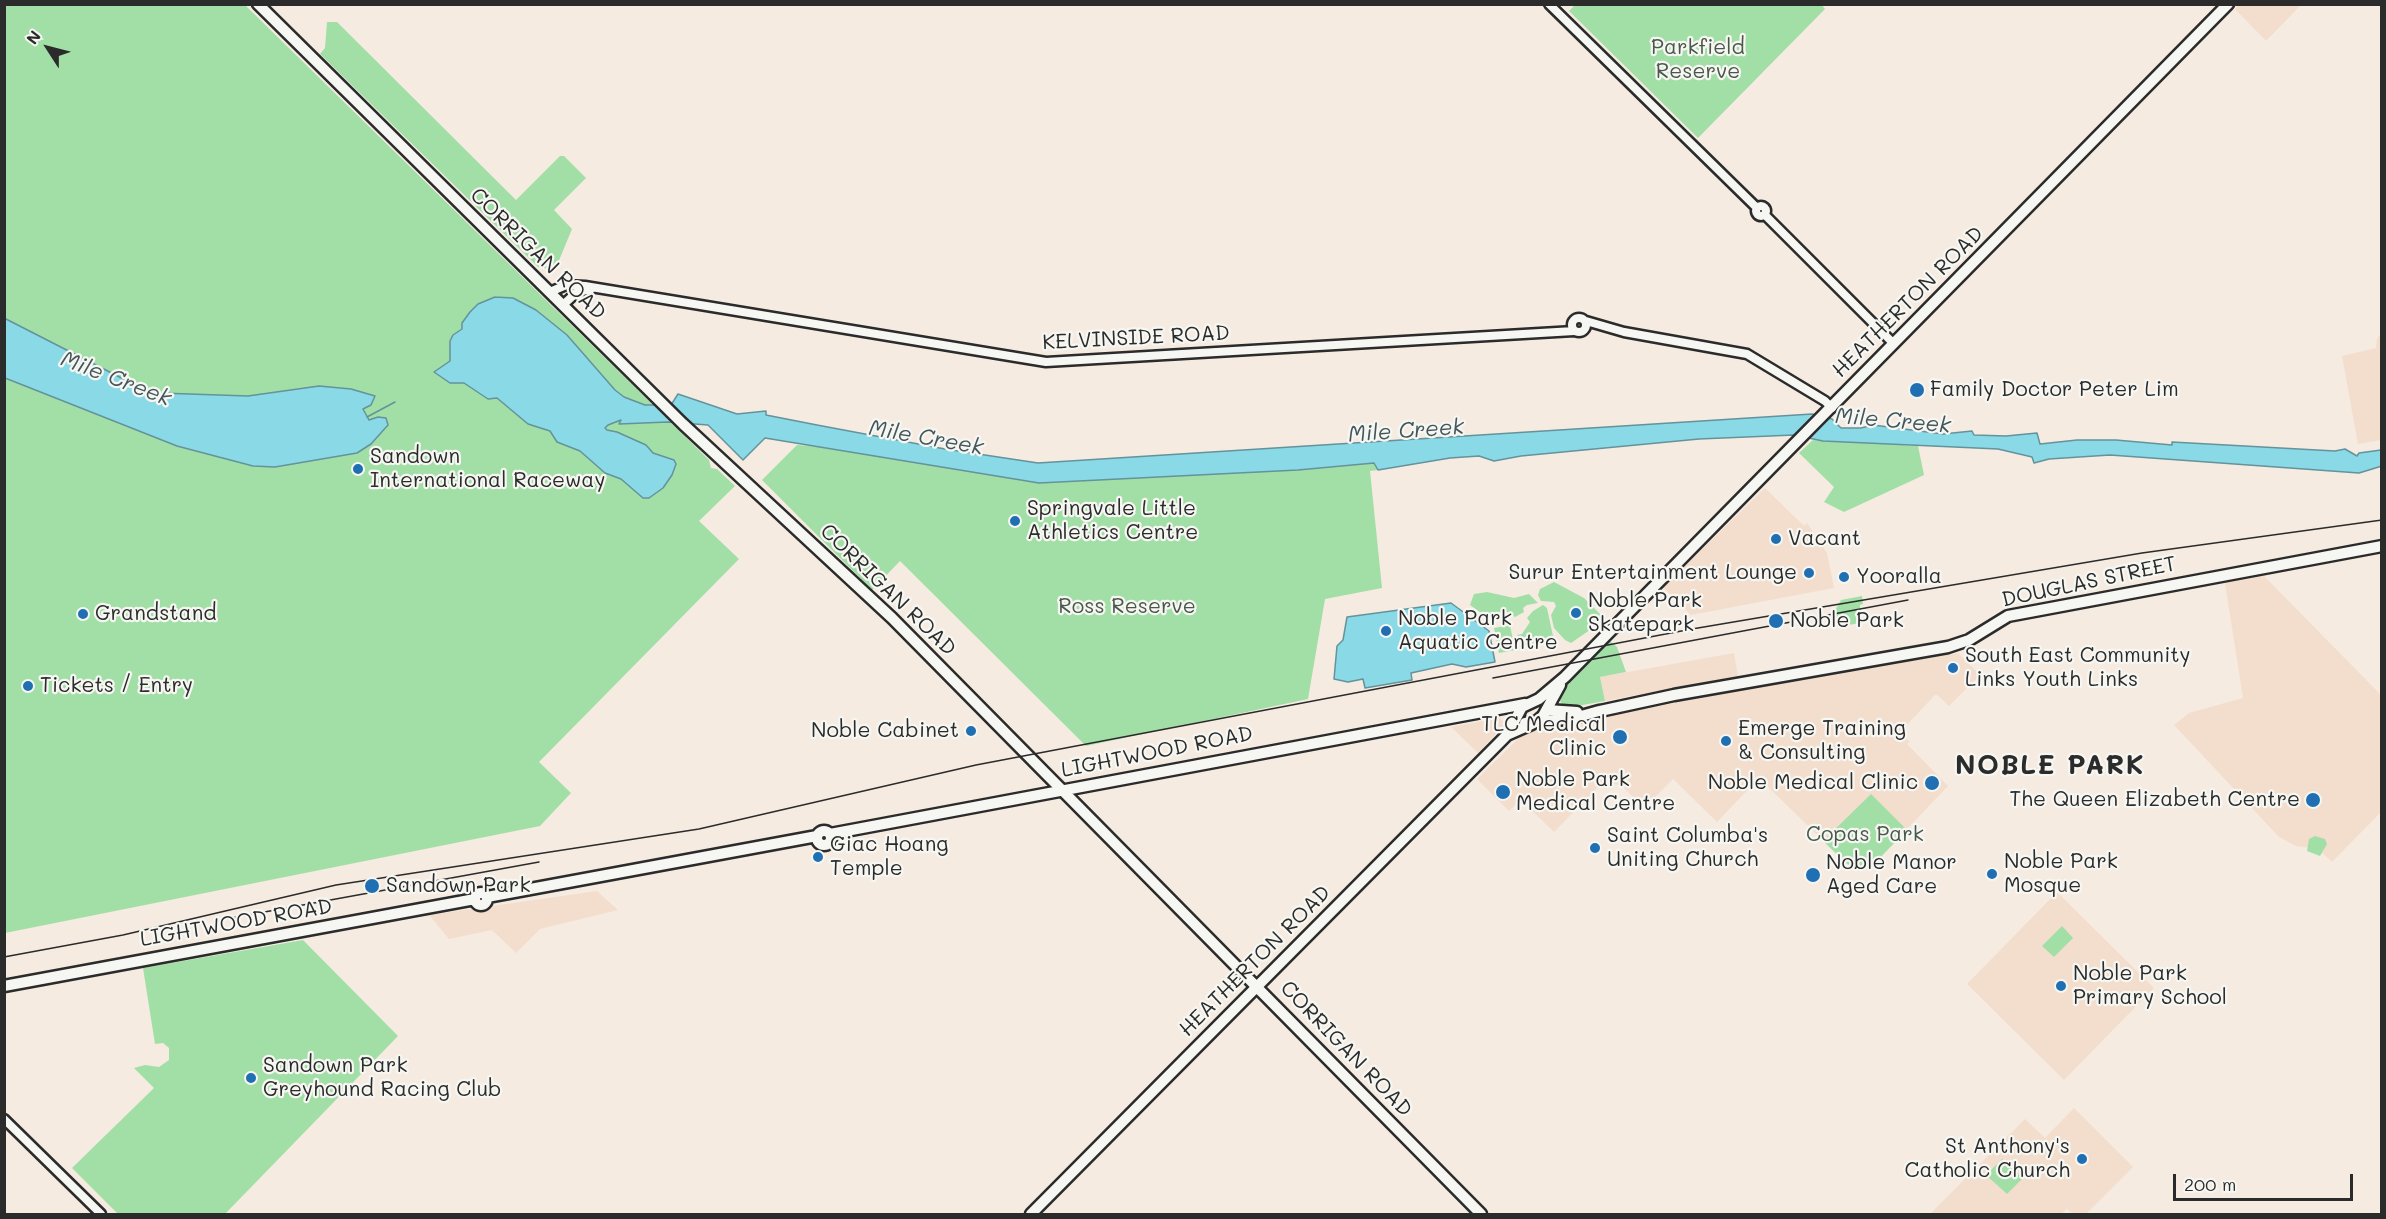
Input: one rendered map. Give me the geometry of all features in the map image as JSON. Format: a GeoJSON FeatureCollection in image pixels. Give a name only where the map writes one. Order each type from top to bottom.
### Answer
{"type":"FeatureCollection","features":[{"type":"Feature","properties":{"kind":"main road","name":"CORRIGAN ROAD"},"geometry":{"type":"LineString","coordinates":[[258,4],[662,404],[892,618],[1481,1215]]}},
{"type":"Feature","properties":{"kind":"main road","name":"HEATHERTON ROAD"},"geometry":{"type":"LineString","coordinates":[[1031,1215],[1507,735],[1520,709],[1542,697],[1562,682],[2228,4]]}},
{"type":"Feature","properties":{"kind":"main road","name":"DOUGLAS STREET"},"geometry":{"type":"LineString","coordinates":[[1534,723],[1574,718],[1674,695],[1951,646],[1969,640],[2008,616],[2382,546]]}},
{"type":"Feature","properties":{"kind":"main road","name":"HEATHERTON ROAD"},"geometry":{"type":"LineString","coordinates":[[1507,735],[1534,723],[1547,710],[1562,682]]}},
{"type":"Feature","properties":{"kind":"main road"},"geometry":{"type":"LineString","coordinates":[[1562,682],[1558,704],[1567,712]]}},
{"type":"Feature","properties":{"kind":"main road","name":"LIGHTWOOD ROAD"},"geometry":{"type":"LineString","coordinates":[[4,986],[817,836],[819,842],[825,844],[830,840],[830,834],[1526,704]]}},
{"type":"Feature","properties":{"kind":"main road","name":"DOUGLAS STREET"},"geometry":{"type":"LineString","coordinates":[[1526,704],[1547,710],[1567,712],[1599,711]]}},
{"type":"Feature","properties":{"kind":"main road","name":"LIGHTWOOD ROAD"},"geometry":{"type":"LineString","coordinates":[[1491,710],[1519,715]]}},
{"type":"Feature","properties":{"kind":"main road"},"geometry":{"type":"LineString","coordinates":[[1519,715],[1524,723],[1534,723]]}},
{"type":"Feature","properties":{"kind":"street"},"geometry":{"type":"LineString","coordinates":[[1549,4],[1757,208],[1757,214],[1764,215],[1894,344]]}},
{"type":"Feature","properties":{"kind":"street","name":"KELVINSIDE ROAD"},"geometry":{"type":"LineString","coordinates":[[550,292],[566,285],[602,290],[1039,362],[1369,344],[1533,332],[1574,331],[1580,333],[1586,326],[1579,318],[1533,332]]}},
{"type":"Feature","properties":{"kind":"street","name":"KELVINSIDE ROAD"},"geometry":{"type":"LineString","coordinates":[[563,305],[578,291],[602,290]]}},
{"type":"Feature","properties":{"kind":"street"},"geometry":{"type":"LineString","coordinates":[[1574,321],[1574,331]]}},
{"type":"Feature","properties":{"kind":"street"},"geometry":{"type":"LineString","coordinates":[[1586,326],[1748,354],[1826,401],[1832,408]]}},
{"type":"Feature","properties":{"kind":"street"},"geometry":{"type":"LineString","coordinates":[[4,1119],[101,1215]]}},
{"type":"Feature","properties":{"kind":"shaded area"},"geometry":{"type":"Polygon","coordinates":[[[2239,4],[2301,5],[2266,41],[2235,9],[2239,4]]]}},
{"type":"Feature","properties":{"kind":"shaded area"},"geometry":{"type":"Polygon","coordinates":[[[2381,333],[2381,440],[2358,444],[2342,356],[2376,348],[2377,339],[2381,333]]]}},
{"type":"Feature","properties":{"kind":"shaded area"},"geometry":{"type":"Polygon","coordinates":[[[1765,488],[1804,526],[1807,523],[1827,553],[1834,588],[1691,615],[1663,587],[1765,488]]]}},
{"type":"Feature","properties":{"kind":"shaded area"},"geometry":{"type":"Polygon","coordinates":[[[2264,576],[2381,695],[2381,812],[2332,862],[2318,849],[2296,846],[2279,837],[2174,725],[2189,713],[2243,698],[2225,583],[2264,576]]]}},
{"type":"Feature","properties":{"kind":"shaded area"},"geometry":{"type":"Polygon","coordinates":[[[1734,653],[1738,676],[1605,701],[1600,677],[1734,653]]]}},
{"type":"Feature","properties":{"kind":"shaded area"},"geometry":{"type":"Polygon","coordinates":[[[1958,653],[1980,675],[1949,706],[1936,694],[1900,732],[1910,742],[1907,744],[1948,786],[1869,869],[1847,864],[1759,778],[1717,822],[1673,779],[1644,808],[1623,787],[1605,780],[1554,832],[1521,800],[1509,811],[1477,779],[1525,732],[1752,688],[1958,653]]]}},
{"type":"Feature","properties":{"kind":"shaded area"},"geometry":{"type":"Polygon","coordinates":[[[1499,718],[1506,723],[1478,753],[1451,727],[1499,718]]]}},
{"type":"Feature","properties":{"kind":"shaded area"},"geometry":{"type":"Polygon","coordinates":[[[597,891],[618,910],[540,929],[516,953],[492,930],[449,939],[429,915],[597,891]]]}},
{"type":"Feature","properties":{"kind":"shaded area","name":"Noble Park Primary School"},"geometry":{"type":"Polygon","coordinates":[[[2057,892],[2154,988],[2064,1080],[1967,984],[2057,892]]]}},
{"type":"Feature","properties":{"kind":"shaded area"},"geometry":{"type":"Polygon","coordinates":[[[2074,1108],[2133,1167],[2086,1214],[2073,1214],[2067,1209],[2061,1214],[1930,1214],[2025,1119],[2045,1138],[2074,1108]]]}},
{"type":"Feature","properties":{"kind":"green space","name":"Parkfield Reserve"},"geometry":{"type":"Polygon","coordinates":[[[1821,4],[1825,9],[1698,138],[1569,11],[1575,5],[1821,4]]]}},
{"type":"Feature","properties":{"kind":"green space","name":"Sandown International Raceway"},"geometry":{"type":"Polygon","coordinates":[[[5,5],[245,5],[709,460],[711,468],[717,469],[735,486],[699,521],[739,559],[539,762],[571,793],[540,826],[5,933],[5,5]]]}},
{"type":"Feature","properties":{"kind":"green space"},"geometry":{"type":"Polygon","coordinates":[[[327,22],[337,22],[516,200],[560,156],[564,156],[586,178],[554,210],[572,229],[555,270],[538,267],[320,54],[325,48],[327,22]]]}},
{"type":"Feature","properties":{"kind":"green space"},"geometry":{"type":"Polygon","coordinates":[[[1813,440],[1918,446],[1924,475],[1844,512],[1824,502],[1834,487],[1799,453],[1813,440]]]}},
{"type":"Feature","properties":{"kind":"green space","name":"Ross Reserve"},"geometry":{"type":"Polygon","coordinates":[[[797,445],[834,448],[1039,483],[1298,470],[1374,463],[1378,470],[1370,471],[1382,588],[1325,599],[1308,699],[1086,746],[900,561],[872,590],[762,480],[797,445]]]}},
{"type":"Feature","properties":{"kind":"green space","name":"Noble Park Skatepark"},"geometry":{"type":"Polygon","coordinates":[[[1554,582],[1584,598],[1602,616],[1600,623],[1571,643],[1554,628],[1551,615],[1556,606],[1554,602],[1541,601],[1538,595],[1540,589],[1554,582]]]}},
{"type":"Feature","properties":{"kind":"green space"},"geometry":{"type":"Polygon","coordinates":[[[1487,592],[1514,598],[1529,594],[1538,603],[1527,605],[1523,608],[1524,612],[1515,617],[1505,611],[1498,612],[1495,616],[1489,613],[1484,615],[1470,605],[1474,594],[1487,592]]]}},
{"type":"Feature","properties":{"kind":"green space"},"geometry":{"type":"Polygon","coordinates":[[[1862,596],[1860,623],[1837,627],[1833,614],[1841,600],[1862,596]]]}},
{"type":"Feature","properties":{"kind":"green space"},"geometry":{"type":"Polygon","coordinates":[[[1543,605],[1547,608],[1553,636],[1535,647],[1532,647],[1532,641],[1528,640],[1526,646],[1517,635],[1522,634],[1530,622],[1527,618],[1533,611],[1543,605]]]}},
{"type":"Feature","properties":{"kind":"green space"},"geometry":{"type":"Polygon","coordinates":[[[1510,625],[1515,650],[1499,653],[1494,628],[1510,625]]]}},
{"type":"Feature","properties":{"kind":"green space"},"geometry":{"type":"Polygon","coordinates":[[[1610,641],[1617,647],[1626,672],[1600,677],[1605,701],[1577,706],[1574,709],[1564,707],[1560,701],[1561,690],[1610,641]]]}},
{"type":"Feature","properties":{"kind":"green space","name":"Copas Park"},"geometry":{"type":"Polygon","coordinates":[[[1871,794],[1907,830],[1869,869],[1858,868],[1847,864],[1823,841],[1871,794]]]}},
{"type":"Feature","properties":{"kind":"green space"},"geometry":{"type":"Polygon","coordinates":[[[2315,836],[2325,839],[2327,844],[2320,856],[2307,851],[2309,839],[2315,836]]]}},
{"type":"Feature","properties":{"kind":"green space"},"geometry":{"type":"Polygon","coordinates":[[[2062,926],[2073,938],[2054,957],[2042,946],[2062,926]]]}},
{"type":"Feature","properties":{"kind":"green space","name":"Sandown Park Greyhound Racing Club"},"geometry":{"type":"Polygon","coordinates":[[[303,940],[398,1036],[225,1214],[118,1214],[72,1168],[154,1088],[134,1068],[145,1065],[159,1067],[169,1060],[169,1048],[163,1043],[155,1044],[143,968],[303,940]]]}},
{"type":"Feature","properties":{"kind":"green space"},"geometry":{"type":"Polygon","coordinates":[[[2002,1159],[2023,1178],[2007,1194],[1986,1175],[2002,1159]]]}},
{"type":"Feature","properties":{"kind":"water"},"geometry":{"type":"Polygon","coordinates":[[[495,297],[513,298],[536,310],[567,335],[615,390],[624,397],[645,405],[671,405],[678,394],[737,414],[766,411],[766,415],[817,425],[945,449],[1038,463],[1812,414],[1832,419],[1841,428],[1861,428],[1873,425],[1943,434],[1972,431],[1974,435],[2006,436],[2037,433],[2040,444],[2077,440],[2116,440],[2172,445],[2172,442],[2335,451],[2345,449],[2357,456],[2359,453],[2381,450],[2382,466],[2359,473],[2110,455],[2049,459],[2034,463],[2032,457],[1998,449],[1823,441],[1794,435],[1699,439],[1521,456],[1494,461],[1479,456],[1450,458],[1378,470],[1374,463],[1298,470],[1039,483],[765,438],[743,460],[708,425],[668,422],[619,424],[621,420],[605,428],[646,445],[653,453],[674,460],[676,464],[663,488],[649,498],[643,498],[621,479],[605,473],[580,451],[557,442],[550,431],[528,424],[497,398],[488,399],[464,383],[450,383],[434,372],[450,361],[450,341],[453,335],[462,329],[462,323],[470,312],[478,304],[495,297]]]}},
{"type":"Feature","properties":{"kind":"water"},"geometry":{"type":"Polygon","coordinates":[[[4,318],[141,388],[160,393],[248,396],[319,386],[351,389],[375,396],[371,405],[363,409],[369,420],[378,417],[386,418],[388,425],[371,444],[357,453],[275,467],[253,466],[177,446],[5,378],[4,318]]]}},
{"type":"Feature","properties":{"kind":"water"},"geometry":{"type":"Polygon","coordinates":[[[1451,603],[1489,631],[1495,662],[1466,667],[1452,664],[1411,673],[1412,680],[1365,688],[1363,679],[1348,682],[1334,679],[1337,646],[1343,640],[1347,617],[1451,603]]]}},
{"type":"Feature","properties":{"kind":"waterway","name":"Mile Creek"},"geometry":{"type":"LineString","coordinates":[[367,417],[395,402]]}},
{"type":"Feature","properties":{"kind":"railway"},"geometry":{"type":"LineString","coordinates":[[4,957],[123,935],[336,885],[699,829],[976,765],[1692,629],[2142,553],[2382,520]]}},
{"type":"Feature","properties":{"kind":"railway"},"geometry":{"type":"LineString","coordinates":[[1493,678],[1908,600]]}},
{"type":"Feature","properties":{"kind":"railway"},"geometry":{"type":"LineString","coordinates":[[226,919],[539,862]]}},
{"type":"Feature","properties":{"kind":"place","name":"Family Doctor Peter Lim"},"geometry":{"type":"Point","coordinates":[1917,390]}},
{"type":"Feature","properties":{"kind":"place","name":"Sandown International Raceway"},"geometry":{"type":"Point","coordinates":[358,469]}},
{"type":"Feature","properties":{"kind":"place","name":"Springvale Little Athletics Centre"},"geometry":{"type":"Point","coordinates":[1015,521]}},
{"type":"Feature","properties":{"kind":"place","name":"Vacant"},"geometry":{"type":"Point","coordinates":[1776,539]}},
{"type":"Feature","properties":{"kind":"place","name":"Surur Entertainment Lounge"},"geometry":{"type":"Point","coordinates":[1809,573]}},
{"type":"Feature","properties":{"kind":"place","name":"Yooralla"},"geometry":{"type":"Point","coordinates":[1844,577]}},
{"type":"Feature","properties":{"kind":"place","name":"Noble Park Skatepark"},"geometry":{"type":"Point","coordinates":[1576,613]}},
{"type":"Feature","properties":{"kind":"place","name":"Grandstand"},"geometry":{"type":"Point","coordinates":[83,614]}},
{"type":"Feature","properties":{"kind":"place","name":"Noble Park"},"geometry":{"type":"Point","coordinates":[1776,621]}},
{"type":"Feature","properties":{"kind":"place","name":"Noble Park Aquatic Centre"},"geometry":{"type":"Point","coordinates":[1386,631]}},
{"type":"Feature","properties":{"kind":"place","name":"South East Community Links Youth Links"},"geometry":{"type":"Point","coordinates":[1953,668]}},
{"type":"Feature","properties":{"kind":"place","name":"Tickets / Entry"},"geometry":{"type":"Point","coordinates":[28,686]}},
{"type":"Feature","properties":{"kind":"place","name":"Noble Cabinet"},"geometry":{"type":"Point","coordinates":[971,731]}},
{"type":"Feature","properties":{"kind":"place","name":"TLC Medical Clinic"},"geometry":{"type":"Point","coordinates":[1620,737]}},
{"type":"Feature","properties":{"kind":"place","name":"Emerge Training & Consulting"},"geometry":{"type":"Point","coordinates":[1726,741]}},
{"type":"Feature","properties":{"kind":"place","name":"Noble Medical Clinic"},"geometry":{"type":"Point","coordinates":[1932,783]}},
{"type":"Feature","properties":{"kind":"place","name":"Noble Park Medical Centre"},"geometry":{"type":"Point","coordinates":[1503,792]}},
{"type":"Feature","properties":{"kind":"place","name":"The Queen Elizabeth Centre"},"geometry":{"type":"Point","coordinates":[2313,800]}},
{"type":"Feature","properties":{"kind":"place","name":"Saint Columba's Uniting Church"},"geometry":{"type":"Point","coordinates":[1595,848]}},
{"type":"Feature","properties":{"kind":"place","name":"Giac Hoang Temple"},"geometry":{"type":"Point","coordinates":[818,857]}},
{"type":"Feature","properties":{"kind":"place","name":"Noble Park Mosque"},"geometry":{"type":"Point","coordinates":[1992,874]}},
{"type":"Feature","properties":{"kind":"place","name":"Noble Manor Aged Care"},"geometry":{"type":"Point","coordinates":[1813,875]}},
{"type":"Feature","properties":{"kind":"place","name":"Sandown Park"},"geometry":{"type":"Point","coordinates":[372,886]}},
{"type":"Feature","properties":{"kind":"place","name":"Noble Park Primary School"},"geometry":{"type":"Point","coordinates":[2061,986]}},
{"type":"Feature","properties":{"kind":"place","name":"Sandown Park Greyhound Racing Club"},"geometry":{"type":"Point","coordinates":[251,1078]}},
{"type":"Feature","properties":{"kind":"place","name":"St Anthony's Catholic Church"},"geometry":{"type":"Point","coordinates":[2082,1159]}},
{"type":"Feature","properties":{"kind":"district","name":"NOBLE PARK"},"geometry":{"type":"Point","coordinates":[2050,766]}}]}
